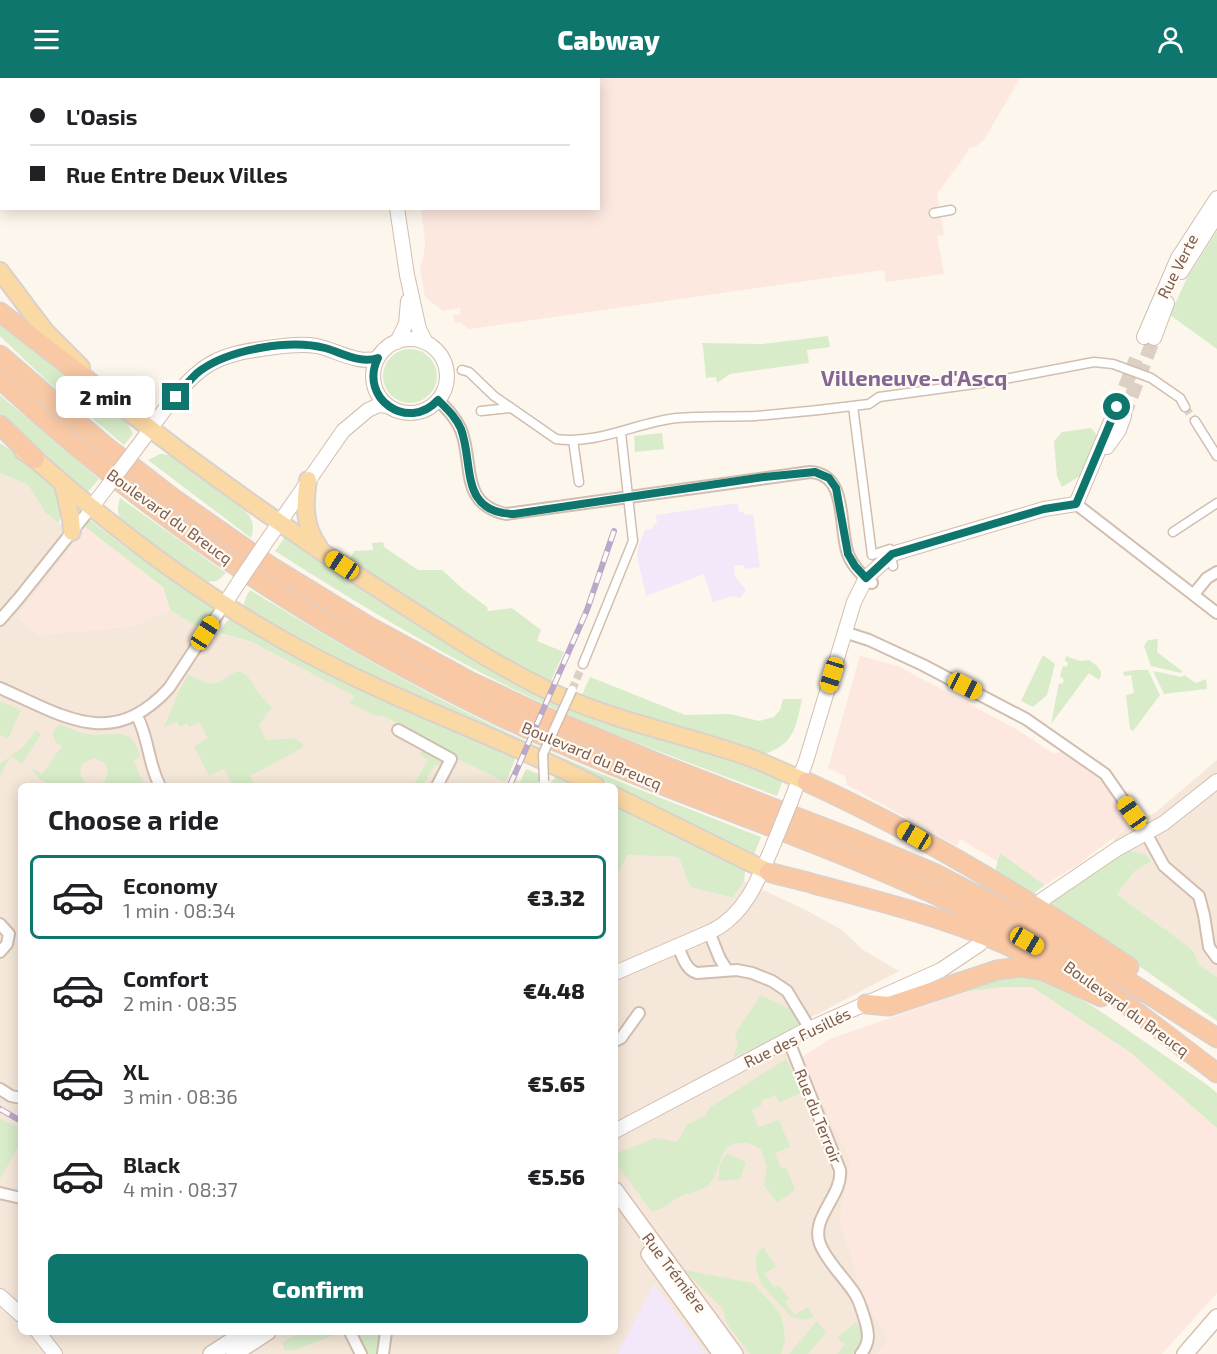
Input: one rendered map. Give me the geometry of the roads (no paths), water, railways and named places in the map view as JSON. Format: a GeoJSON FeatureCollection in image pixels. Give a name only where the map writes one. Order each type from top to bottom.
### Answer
{"type":"FeatureCollection","features":[{"type":"Feature","properties":{"kind":"highway"},"geometry":{"type":"LineString","coordinates":[[0,312],[113,399]]}},
{"type":"Feature","properties":{"kind":"highway","name":"Boulevard du Breucq"},"geometry":{"type":"LineString","coordinates":[[0,355],[103,444],[173,498],[278,572],[368,626],[471,682],[546,717],[657,764],[862,843],[945,879],[1065,941],[1214,1036]]}},
{"type":"Feature","properties":{"kind":"highway","name":"Boulevard du Breucq"},"geometry":{"type":"LineString","coordinates":[[0,379],[112,474],[200,540],[286,598],[394,662],[495,713],[597,759],[833,851],[940,896],[992,921],[1105,988],[1217,1073]]}},
{"type":"Feature","properties":{"kind":"highway"},"geometry":{"type":"LineString","coordinates":[[0,424],[35,459]]}},
{"type":"Feature","properties":{"kind":"highway"},"geometry":{"type":"LineString","coordinates":[[803,780],[898,827],[1077,932],[1163,990],[1214,1036]]}},
{"type":"Feature","properties":{"kind":"highway"},"geometry":{"type":"LineString","coordinates":[[765,871],[973,931],[1016,949],[1149,1022]]}},
{"type":"Feature","properties":{"kind":"highway"},"geometry":{"type":"LineString","coordinates":[[866,1004],[889,1006],[1014,967],[1038,969],[1087,990]]}},
{"type":"Feature","properties":{"kind":"main road"},"geometry":{"type":"LineString","coordinates":[[0,272],[45,331],[113,399],[280,522],[435,625],[541,687],[582,705],[747,756],[803,780]]}},
{"type":"Feature","properties":{"kind":"main road"},"geometry":{"type":"LineString","coordinates":[[0,436],[35,459],[91,508],[160,561],[224,605],[343,672],[516,747],[590,783]]}},
{"type":"Feature","properties":{"kind":"main road"},"geometry":{"type":"LineString","coordinates":[[308,480],[305,502],[307,523],[314,541],[326,554]]}},
{"type":"Feature","properties":{"kind":"main road"},"geometry":{"type":"LineString","coordinates":[[63,484],[72,532]]}},
{"type":"Feature","properties":{"kind":"main road"},"geometry":{"type":"LineString","coordinates":[[618,798],[765,871]]}},
{"type":"Feature","properties":{"kind":"main road","name":"Rue Trémière"},"geometry":{"type":"LineString","coordinates":[[618,1194],[735,1354]]}},
{"type":"Feature","properties":{"kind":"main road","name":"Rue Trémière"},"geometry":{"type":"LineString","coordinates":[[618,1212],[721,1354]]}},
{"type":"Feature","properties":{"kind":"main road"},"geometry":{"type":"LineString","coordinates":[[1185,1354],[1217,1317]]}},
{"type":"Feature","properties":{"kind":"main road"},"geometry":{"type":"LineString","coordinates":[[1198,1354],[1217,1332]]}},
{"type":"Feature","properties":{"kind":"main road"},"geometry":{"type":"LineString","coordinates":[[211,1354],[240,1335]]}},
{"type":"Feature","properties":{"kind":"main road"},"geometry":{"type":"LineString","coordinates":[[234,1354],[263,1335]]}},
{"type":"Feature","properties":{"kind":"street","name":"Rue Verte"},"geometry":{"type":"LineString","coordinates":[[1217,198],[1178,258],[1149,338],[1181,272],[1217,215]]}},
{"type":"Feature","properties":{"kind":"street"},"geometry":{"type":"LineString","coordinates":[[397,210],[407,275],[419,329],[426,343],[439,354],[446,370],[445,387],[438,400],[426,409],[412,413],[397,411],[380,398],[374,384],[378,358],[387,348],[397,342],[409,340],[426,343]]}},
{"type":"Feature","properties":{"kind":"street"},"geometry":{"type":"LineString","coordinates":[[934,213],[951,210]]}},
{"type":"Feature","properties":{"kind":"street"},"geometry":{"type":"LineString","coordinates":[[397,342],[406,324],[407,275]]}},
{"type":"Feature","properties":{"kind":"street"},"geometry":{"type":"LineString","coordinates":[[0,620],[196,374],[211,364],[234,354],[281,346],[303,345],[324,348],[363,360],[378,358]]}},
{"type":"Feature","properties":{"kind":"street"},"geometry":{"type":"LineString","coordinates":[[462,370],[468,372],[510,408],[556,439],[573,440],[621,433],[646,424],[676,418],[754,416],[869,404],[879,397],[990,382],[1094,362],[1113,364],[1151,378],[1180,398],[1185,407]]}},
{"type":"Feature","properties":{"kind":"street"},"geometry":{"type":"LineString","coordinates":[[438,400],[460,427],[473,490],[482,502],[495,511],[514,514],[764,477],[815,472],[829,478],[836,488],[848,554],[855,566],[869,580]]}},
{"type":"Feature","properties":{"kind":"street"},"geometry":{"type":"LineString","coordinates":[[0,688],[84,723],[111,723],[136,716],[159,700],[308,480],[348,425],[373,407],[388,406]]}},
{"type":"Feature","properties":{"kind":"street"},"geometry":{"type":"LineString","coordinates":[[853,406],[872,555],[890,549],[896,558]]}},
{"type":"Feature","properties":{"kind":"street"},"geometry":{"type":"LineString","coordinates":[[481,411],[510,408]]}},
{"type":"Feature","properties":{"kind":"street"},"geometry":{"type":"LineString","coordinates":[[1076,504],[1094,466],[1119,430],[1120,412]]}},
{"type":"Feature","properties":{"kind":"street"},"geometry":{"type":"LineString","coordinates":[[1195,421],[1217,456]]}},
{"type":"Feature","properties":{"kind":"street"},"geometry":{"type":"LineString","coordinates":[[583,664],[633,541],[621,433]]}},
{"type":"Feature","properties":{"kind":"street"},"geometry":{"type":"LineString","coordinates":[[573,440],[579,482]]}},
{"type":"Feature","properties":{"kind":"street"},"geometry":{"type":"LineString","coordinates":[[1173,532],[1217,503]]}},
{"type":"Feature","properties":{"kind":"street"},"geometry":{"type":"LineString","coordinates":[[618,972],[726,923],[748,897],[765,871],[795,802],[831,707],[848,633],[869,580],[896,558],[1044,509],[1076,504],[1217,613]]}},
{"type":"Feature","properties":{"kind":"street"},"geometry":{"type":"LineString","coordinates":[[1194,594],[1207,578],[1217,572]]}},
{"type":"Feature","properties":{"kind":"street"},"geometry":{"type":"LineString","coordinates":[[848,633],[869,640],[923,665],[1040,727],[1105,774],[1146,833],[1164,866],[1195,892],[1201,901],[1209,947],[1217,958]]}},
{"type":"Feature","properties":{"kind":"street"},"geometry":{"type":"LineString","coordinates":[[542,783],[543,754],[572,690]]}},
{"type":"Feature","properties":{"kind":"street"},"geometry":{"type":"LineString","coordinates":[[136,716],[146,736],[152,768],[159,783]]}},
{"type":"Feature","properties":{"kind":"street"},"geometry":{"type":"LineString","coordinates":[[398,730],[451,759],[439,783]]}},
{"type":"Feature","properties":{"kind":"street"},"geometry":{"type":"LineString","coordinates":[[1042,900],[1117,849],[1177,813],[1217,781]]}},
{"type":"Feature","properties":{"kind":"street"},"geometry":{"type":"LineString","coordinates":[[0,924],[9,934],[7,944],[0,952]]}},
{"type":"Feature","properties":{"kind":"street"},"geometry":{"type":"LineString","coordinates":[[709,932],[727,970]]}},
{"type":"Feature","properties":{"kind":"street","name":"Rue des Fusillés"},"geometry":{"type":"LineString","coordinates":[[618,1129],[788,1039],[941,970],[980,944]]}},
{"type":"Feature","properties":{"kind":"street"},"geometry":{"type":"LineString","coordinates":[[678,946],[693,972],[727,970],[752,974],[779,985],[787,991],[810,1029]]}},
{"type":"Feature","properties":{"kind":"street"},"geometry":{"type":"LineString","coordinates":[[618,1040],[639,1013]]}},
{"type":"Feature","properties":{"kind":"street","name":"Rue du Terroir"},"geometry":{"type":"LineString","coordinates":[[788,1039],[840,1170],[839,1185],[820,1222],[818,1235],[825,1253],[854,1292],[860,1305],[869,1336],[868,1343],[861,1354]]}},
{"type":"Feature","properties":{"kind":"street"},"geometry":{"type":"LineString","coordinates":[[0,1089],[18,1097]]}},
{"type":"Feature","properties":{"kind":"street"},"geometry":{"type":"LineString","coordinates":[[0,1193],[18,1197]]}},
{"type":"Feature","properties":{"kind":"street"},"geometry":{"type":"LineString","coordinates":[[0,1296],[18,1312]]}},
{"type":"Feature","properties":{"kind":"street"},"geometry":{"type":"LineString","coordinates":[[40,1335],[55,1354]]}},
{"type":"Feature","properties":{"kind":"street"},"geometry":{"type":"LineString","coordinates":[[352,1335],[361,1354]]}},
{"type":"Feature","properties":{"kind":"street"},"geometry":{"type":"LineString","coordinates":[[383,1354],[386,1335]]}},
{"type":"Feature","properties":{"kind":"tunnel"},"geometry":{"type":"LineString","coordinates":[[1124,416],[1154,338]]}},
{"type":"Feature","properties":{"kind":"tunnel"},"geometry":{"type":"LineString","coordinates":[[1117,407],[1136,359]]}},
{"type":"Feature","properties":{"kind":"tunnel"},"geometry":{"type":"LineString","coordinates":[[1185,407],[1195,421]]}},
{"type":"Feature","properties":{"kind":"tunnel"},"geometry":{"type":"LineString","coordinates":[[572,690],[583,664]]}},
{"type":"Feature","properties":{"kind":"railway"},"geometry":{"type":"LineString","coordinates":[[511,783],[587,610],[614,531]]}},
{"type":"Feature","properties":{"kind":"railway"},"geometry":{"type":"LineString","coordinates":[[0,1109],[18,1119]]}},
{"type":"Feature","properties":{"kind":"district","name":"Villeneuve-d'Ascq"},"geometry":{"type":"Point","coordinates":[914,377]}}]}
